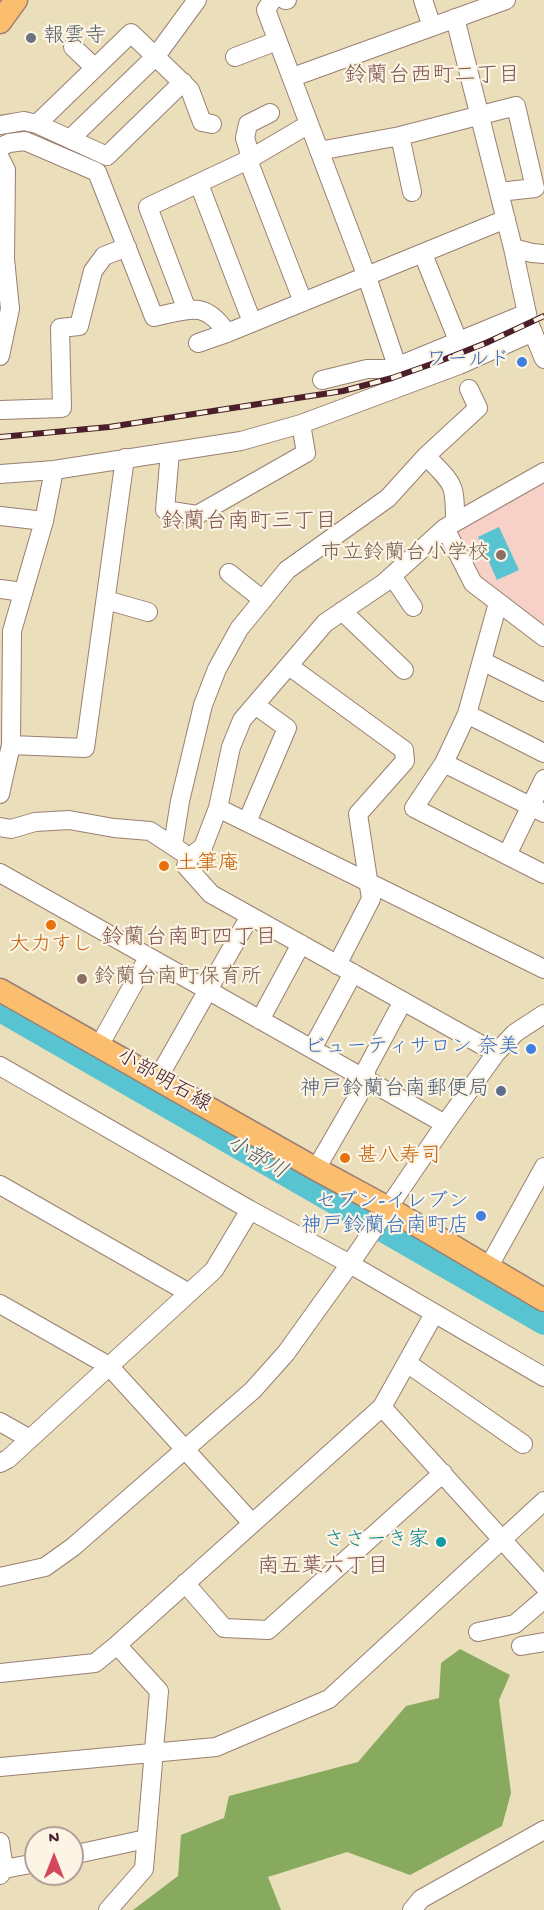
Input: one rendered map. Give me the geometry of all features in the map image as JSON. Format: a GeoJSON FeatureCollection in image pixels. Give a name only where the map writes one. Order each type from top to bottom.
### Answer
{"type":"FeatureCollection","features":[{"type":"Feature","properties":{"kind":"main road"},"geometry":{"type":"LineString","coordinates":[[0,22],[16,0]]}},
{"type":"Feature","properties":{"kind":"main road","name":"小部明石線"},"geometry":{"type":"LineString","coordinates":[[0,990],[316,1169],[384,1214],[544,1300]]}},
{"type":"Feature","properties":{"kind":"street"},"geometry":{"type":"LineString","coordinates":[[70,139],[156,56],[197,0]]}},
{"type":"Feature","properties":{"kind":"street"},"geometry":{"type":"LineString","coordinates":[[272,0],[266,10],[367,277],[397,366]]}},
{"type":"Feature","properties":{"kind":"street"},"geometry":{"type":"LineString","coordinates":[[423,0],[432,27]]}},
{"type":"Feature","properties":{"kind":"street"},"geometry":{"type":"LineString","coordinates":[[293,77],[506,0]]}},
{"type":"Feature","properties":{"kind":"street"},"geometry":{"type":"LineString","coordinates":[[455,18],[506,219],[527,313],[544,359]]}},
{"type":"Feature","properties":{"kind":"street"},"geometry":{"type":"LineString","coordinates":[[37,124],[131,33],[183,82],[190,90],[202,122],[212,124]]}},
{"type":"Feature","properties":{"kind":"street"},"geometry":{"type":"LineString","coordinates":[[235,57],[277,41]]}},
{"type":"Feature","properties":{"kind":"street"},"geometry":{"type":"LineString","coordinates":[[73,47],[95,68]]}},
{"type":"Feature","properties":{"kind":"street"},"geometry":{"type":"LineString","coordinates":[[0,125],[24,121],[37,124],[107,156],[183,82]]}},
{"type":"Feature","properties":{"kind":"street"},"geometry":{"type":"LineString","coordinates":[[320,151],[400,136],[516,106],[535,188],[499,192]]}},
{"type":"Feature","properties":{"kind":"street"},"geometry":{"type":"LineString","coordinates":[[270,113],[248,124],[244,138],[249,151],[249,160],[303,302]]}},
{"type":"Feature","properties":{"kind":"street"},"geometry":{"type":"LineString","coordinates":[[188,310],[148,207],[249,160],[309,124]]}},
{"type":"Feature","properties":{"kind":"street"},"geometry":{"type":"LineString","coordinates":[[400,136],[412,192]]}},
{"type":"Feature","properties":{"kind":"street"},"geometry":{"type":"LineString","coordinates":[[0,147],[25,141],[97,172],[154,317],[188,310],[204,310],[217,319],[227,333]]}},
{"type":"Feature","properties":{"kind":"street"},"geometry":{"type":"LineString","coordinates":[[0,158],[6,170],[5,259],[10,309],[0,356]]}},
{"type":"Feature","properties":{"kind":"street"},"geometry":{"type":"LineString","coordinates":[[199,184],[252,322]]}},
{"type":"Feature","properties":{"kind":"street"},"geometry":{"type":"LineString","coordinates":[[198,343],[367,277],[506,219]]}},
{"type":"Feature","properties":{"kind":"street"},"geometry":{"type":"LineString","coordinates":[[0,410],[62,408],[60,328],[79,326],[93,271],[104,256],[127,247]]}},
{"type":"Feature","properties":{"kind":"street"},"geometry":{"type":"LineString","coordinates":[[513,248],[544,254]]}},
{"type":"Feature","properties":{"kind":"street"},"geometry":{"type":"LineString","coordinates":[[423,254],[459,343]]}},
{"type":"Feature","properties":{"kind":"street"},"geometry":{"type":"LineString","coordinates":[[322,380],[367,369],[391,369],[459,343],[527,313]]}},
{"type":"Feature","properties":{"kind":"street"},"geometry":{"type":"LineString","coordinates":[[0,474],[54,470],[241,441],[301,424],[459,365],[533,332]]}},
{"type":"Feature","properties":{"kind":"street"},"geometry":{"type":"LineString","coordinates":[[173,845],[180,801],[203,705],[217,669],[239,629],[287,570],[388,498],[426,456],[478,408],[469,388]]}},
{"type":"Feature","properties":{"kind":"street"},"geometry":{"type":"LineString","coordinates":[[170,452],[165,510],[197,515],[306,453],[301,424]]}},
{"type":"Feature","properties":{"kind":"street"},"geometry":{"type":"LineString","coordinates":[[426,456],[450,480],[455,491],[450,525],[473,583],[544,637]]}},
{"type":"Feature","properties":{"kind":"street"},"geometry":{"type":"LineString","coordinates":[[11,745],[85,748],[125,458]]}},
{"type":"Feature","properties":{"kind":"street"},"geometry":{"type":"LineString","coordinates":[[0,794],[11,745],[5,649],[44,521],[54,470]]}},
{"type":"Feature","properties":{"kind":"street"},"geometry":{"type":"LineString","coordinates":[[496,1053],[211,894],[186,866],[190,857],[203,847],[218,808],[231,747],[242,720],[325,623],[392,576],[450,525],[544,472]]}},
{"type":"Feature","properties":{"kind":"street"},"geometry":{"type":"LineString","coordinates":[[0,516],[44,521]]}},
{"type":"Feature","properties":{"kind":"street"},"geometry":{"type":"LineString","coordinates":[[229,573],[263,600]]}},
{"type":"Feature","properties":{"kind":"street"},"geometry":{"type":"LineString","coordinates":[[392,576],[413,607]]}},
{"type":"Feature","properties":{"kind":"street"},"geometry":{"type":"LineString","coordinates":[[0,589],[23,592]]}},
{"type":"Feature","properties":{"kind":"street"},"geometry":{"type":"LineString","coordinates":[[106,600],[148,612]]}},
{"type":"Feature","properties":{"kind":"street"},"geometry":{"type":"LineString","coordinates":[[498,603],[467,714],[444,763],[414,808],[544,874]]}},
{"type":"Feature","properties":{"kind":"street"},"geometry":{"type":"LineString","coordinates":[[342,611],[404,670]]}},
{"type":"Feature","properties":{"kind":"street"},"geometry":{"type":"LineString","coordinates":[[482,661],[544,692]]}},
{"type":"Feature","properties":{"kind":"street"},"geometry":{"type":"LineString","coordinates":[[289,666],[404,750],[405,761],[358,814],[371,899],[312,1049]]}},
{"type":"Feature","properties":{"kind":"street"},"geometry":{"type":"LineString","coordinates":[[248,822],[287,728],[255,705]]}},
{"type":"Feature","properties":{"kind":"street"},"geometry":{"type":"LineString","coordinates":[[467,714],[544,753]]}},
{"type":"Feature","properties":{"kind":"street"},"geometry":{"type":"LineString","coordinates":[[444,763],[537,810]]}},
{"type":"Feature","properties":{"kind":"street"},"geometry":{"type":"LineString","coordinates":[[507,855],[537,810],[544,779]]}},
{"type":"Feature","properties":{"kind":"street"},"geometry":{"type":"LineString","coordinates":[[218,808],[544,969]]}},
{"type":"Feature","properties":{"kind":"street"},"geometry":{"type":"LineString","coordinates":[[0,827],[11,829],[35,822],[69,820],[114,828],[150,831],[190,857]]}},
{"type":"Feature","properties":{"kind":"street"},"geometry":{"type":"LineString","coordinates":[[0,873],[445,1124]]}},
{"type":"Feature","properties":{"kind":"street"},"geometry":{"type":"LineString","coordinates":[[158,1078],[250,916]]}},
{"type":"Feature","properties":{"kind":"street"},"geometry":{"type":"LineString","coordinates":[[260,1020],[301,945]]}},
{"type":"Feature","properties":{"kind":"street"},"geometry":{"type":"LineString","coordinates":[[99,1046],[148,958]]}},
{"type":"Feature","properties":{"kind":"street"},"geometry":{"type":"LineString","coordinates":[[316,1169],[362,1089],[366,1068],[403,1001]]}},
{"type":"Feature","properties":{"kind":"street"},"geometry":{"type":"LineString","coordinates":[[0,1577],[45,1567],[73,1547],[253,1390],[286,1353],[368,1239],[496,1053],[515,1033],[544,1014]]}},
{"type":"Feature","properties":{"kind":"street"},"geometry":{"type":"LineString","coordinates":[[0,1066],[250,1210],[350,1264],[544,1377]]}},
{"type":"Feature","properties":{"kind":"street"},"geometry":{"type":"LineString","coordinates":[[488,1268],[541,1178]]}},
{"type":"Feature","properties":{"kind":"street"},"geometry":{"type":"LineString","coordinates":[[0,1185],[189,1293]]}},
{"type":"Feature","properties":{"kind":"street"},"geometry":{"type":"LineString","coordinates":[[0,1463],[8,1459],[214,1270],[250,1210]]}},
{"type":"Feature","properties":{"kind":"street"},"geometry":{"type":"LineString","coordinates":[[0,1304],[109,1366],[252,1522]]}},
{"type":"Feature","properties":{"kind":"street"},"geometry":{"type":"LineString","coordinates":[[0,1673],[95,1663],[117,1646],[382,1407],[434,1314]]}},
{"type":"Feature","properties":{"kind":"street"},"geometry":{"type":"LineString","coordinates":[[407,1362],[523,1444]]}},
{"type":"Feature","properties":{"kind":"street"},"geometry":{"type":"LineString","coordinates":[[382,1407],[544,1586]]}},
{"type":"Feature","properties":{"kind":"street"},"geometry":{"type":"LineString","coordinates":[[0,1422],[30,1439]]}},
{"type":"Feature","properties":{"kind":"street"},"geometry":{"type":"LineString","coordinates":[[185,1583],[224,1628],[268,1630],[443,1473]]}},
{"type":"Feature","properties":{"kind":"street"},"geometry":{"type":"LineString","coordinates":[[0,1767],[216,1747],[329,1699],[544,1501]]}},
{"type":"Feature","properties":{"kind":"street"},"geometry":{"type":"LineString","coordinates":[[478,1632],[515,1624],[544,1599]]}},
{"type":"Feature","properties":{"kind":"street"},"geometry":{"type":"LineString","coordinates":[[521,1646],[544,1642]]}},
{"type":"Feature","properties":{"kind":"street"},"geometry":{"type":"LineString","coordinates":[[108,1910],[144,1869],[159,1691],[117,1646]]}},
{"type":"Feature","properties":{"kind":"street"},"geometry":{"type":"LineString","coordinates":[[412,1910],[421,1899],[544,1830]]}},
{"type":"Feature","properties":{"kind":"street"},"geometry":{"type":"LineString","coordinates":[[84,1852],[146,1839]]}},
{"type":"Feature","properties":{"kind":"street"},"geometry":{"type":"LineString","coordinates":[[0,1842],[2,1872],[24,1866]]}},
{"type":"Feature","properties":{"kind":"shaded area","name":"市立鈴蘭台小学校"},"geometry":{"type":"Polygon","coordinates":[[[544,472],[544,637],[498,603],[445,528],[544,472]]]}},
{"type":"Feature","properties":{"kind":"green space"},"geometry":{"type":"Polygon","coordinates":[[[460,1649],[510,1675],[499,1700],[511,1793],[502,1826],[410,1875],[347,1852],[268,1877],[281,1910],[133,1910],[178,1876],[181,1835],[224,1818],[229,1796],[358,1762],[406,1706],[439,1698],[441,1663],[460,1649]]]}},
{"type":"Feature","properties":{"kind":"water"},"geometry":{"type":"Polygon","coordinates":[[[499,527],[519,570],[497,580],[478,537],[499,527]]]}},
{"type":"Feature","properties":{"kind":"waterway","name":"小部川"},"geometry":{"type":"LineString","coordinates":[[0,1011],[544,1324]]}},
{"type":"Feature","properties":{"kind":"railway"},"geometry":{"type":"LineString","coordinates":[[0,437],[109,427],[343,391],[392,378],[440,361],[544,316]]}},
{"type":"Feature","properties":{"kind":"place","name":"報雲寺"},"geometry":{"type":"Point","coordinates":[31,38]}},
{"type":"Feature","properties":{"kind":"place","name":"ワールド"},"geometry":{"type":"Point","coordinates":[522,362]}},
{"type":"Feature","properties":{"kind":"place","name":"市立鈴蘭台小学校"},"geometry":{"type":"Point","coordinates":[501,555]}},
{"type":"Feature","properties":{"kind":"place","name":"土筆庵"},"geometry":{"type":"Point","coordinates":[164,866]}},
{"type":"Feature","properties":{"kind":"place","name":"大力すし"},"geometry":{"type":"Point","coordinates":[51,925]}},
{"type":"Feature","properties":{"kind":"place","name":"鈴蘭台南町保育所"},"geometry":{"type":"Point","coordinates":[82,979]}},
{"type":"Feature","properties":{"kind":"place","name":"ビューティサロン 奈美"},"geometry":{"type":"Point","coordinates":[531,1049]}},
{"type":"Feature","properties":{"kind":"place","name":"神戸鈴蘭台南郵便局"},"geometry":{"type":"Point","coordinates":[501,1091]}},
{"type":"Feature","properties":{"kind":"place","name":"甚八寿司"},"geometry":{"type":"Point","coordinates":[345,1158]}},
{"type":"Feature","properties":{"kind":"place","name":"セブン-イレブン 神戸鈴蘭台南町店"},"geometry":{"type":"Point","coordinates":[481,1216]}},
{"type":"Feature","properties":{"kind":"place","name":"ささーき家"},"geometry":{"type":"Point","coordinates":[441,1542]}},
{"type":"Feature","properties":{"kind":"district","name":"鈴蘭台西町二丁目"},"geometry":{"type":"Point","coordinates":[432,78]}},
{"type":"Feature","properties":{"kind":"district","name":"鈴蘭台南町三丁目"},"geometry":{"type":"Point","coordinates":[249,524]}},
{"type":"Feature","properties":{"kind":"district","name":"鈴蘭台南町四丁目"},"geometry":{"type":"Point","coordinates":[189,940]}},
{"type":"Feature","properties":{"kind":"district","name":"南五葉六丁目"},"geometry":{"type":"Point","coordinates":[323,1569]}}]}
